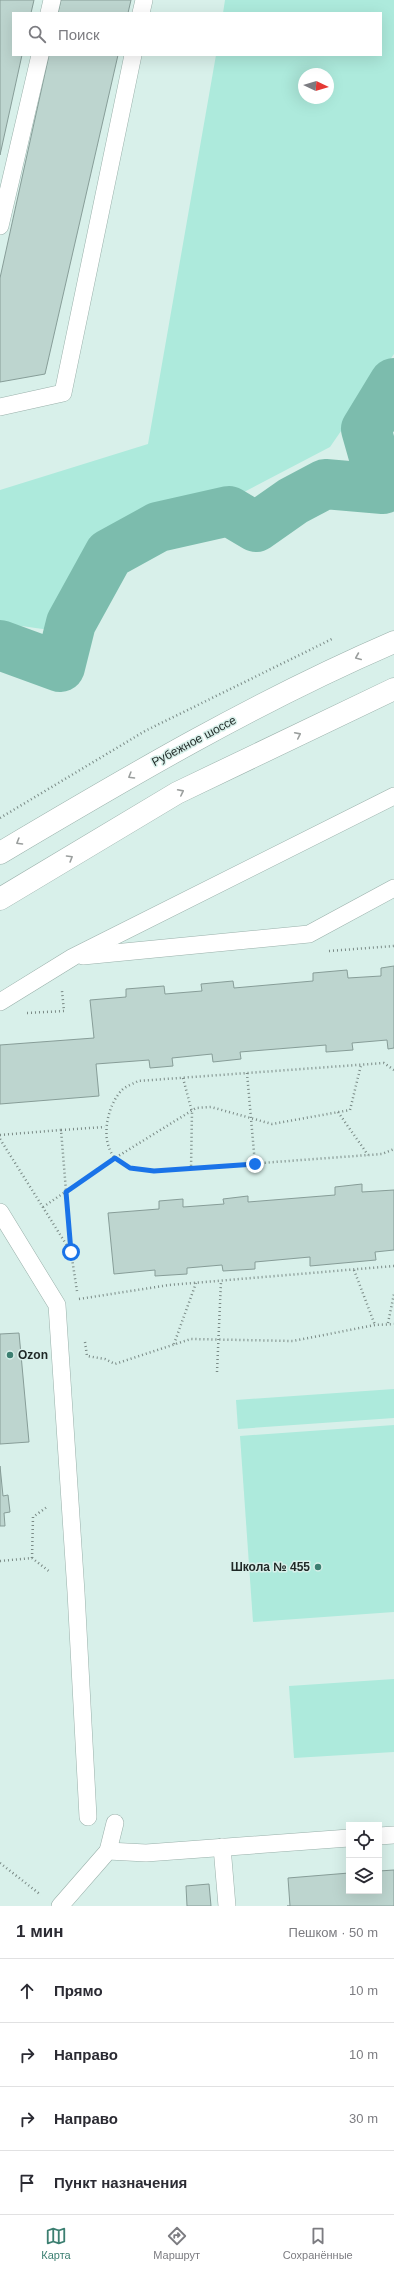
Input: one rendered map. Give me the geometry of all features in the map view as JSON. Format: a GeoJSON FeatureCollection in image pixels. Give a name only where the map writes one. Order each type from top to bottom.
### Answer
{"type":"FeatureCollection","features":[{"type":"Feature","properties":{"kind":"main road","name":"Рубежное шоссе"},"geometry":{"type":"LineString","coordinates":[[0,853],[164,756],[337,666],[394,642]]}},
{"type":"Feature","properties":{"kind":"main road"},"geometry":{"type":"LineString","coordinates":[[0,899],[177,793],[394,689]]}},
{"type":"Feature","properties":{"kind":"lane"},"geometry":{"type":"LineString","coordinates":[[49,12],[52,0]]}},
{"type":"Feature","properties":{"kind":"lane"},"geometry":{"type":"LineString","coordinates":[[141,12],[144,0]]}},
{"type":"Feature","properties":{"kind":"lane"},"geometry":{"type":"LineString","coordinates":[[0,226],[40,56]]}},
{"type":"Feature","properties":{"kind":"lane"},"geometry":{"type":"LineString","coordinates":[[0,407],[62,393],[133,56]]}},
{"type":"Feature","properties":{"kind":"lane"},"geometry":{"type":"LineString","coordinates":[[0,1002],[73,957],[394,796]]}},
{"type":"Feature","properties":{"kind":"lane"},"geometry":{"type":"LineString","coordinates":[[73,957],[309,934],[394,888]]}},
{"type":"Feature","properties":{"kind":"lane"},"geometry":{"type":"LineString","coordinates":[[0,1212],[57,1305],[76,1592],[88,1816]]}},
{"type":"Feature","properties":{"kind":"lane"},"geometry":{"type":"LineString","coordinates":[[60,1906],[108,1851],[115,1823]]}},
{"type":"Feature","properties":{"kind":"lane"},"geometry":{"type":"LineString","coordinates":[[382,1836],[394,1835]]}},
{"type":"Feature","properties":{"kind":"lane"},"geometry":{"type":"LineString","coordinates":[[108,1851],[146,1853],[346,1838]]}},
{"type":"Feature","properties":{"kind":"lane"},"geometry":{"type":"LineString","coordinates":[[222,1847],[227,1906]]}},
{"type":"Feature","properties":{"kind":"path"},"geometry":{"type":"LineString","coordinates":[[394,1070],[384,1063],[138,1081],[122,1090],[111,1106],[105,1127],[109,1144],[115,1158],[130,1168],[154,1171],[382,1154],[394,1149]]}},
{"type":"Feature","properties":{"kind":"path"},"geometry":{"type":"LineString","coordinates":[[43,1207],[115,1158],[192,1112],[196,1108],[211,1108],[272,1124],[350,1110],[360,1065]]}},
{"type":"Feature","properties":{"kind":"path"},"geometry":{"type":"LineString","coordinates":[[247,1073],[255,1164]]}},
{"type":"Feature","properties":{"kind":"path"},"geometry":{"type":"LineString","coordinates":[[183,1078],[192,1112],[191,1169]]}},
{"type":"Feature","properties":{"kind":"path"},"geometry":{"type":"LineString","coordinates":[[338,1112],[368,1155]]}},
{"type":"Feature","properties":{"kind":"path"},"geometry":{"type":"LineString","coordinates":[[0,1135],[105,1127]]}},
{"type":"Feature","properties":{"kind":"path"},"geometry":{"type":"LineString","coordinates":[[61,1130],[71,1252],[80,1306]]}},
{"type":"Feature","properties":{"kind":"path"},"geometry":{"type":"LineString","coordinates":[[0,1138],[71,1252]]}},
{"type":"Feature","properties":{"kind":"path"},"geometry":{"type":"LineString","coordinates":[[78,1299],[196,1283],[394,1266]]}},
{"type":"Feature","properties":{"kind":"path"},"geometry":{"type":"LineString","coordinates":[[354,1270],[375,1325]]}},
{"type":"Feature","properties":{"kind":"path"},"geometry":{"type":"LineString","coordinates":[[218,1372],[220,1281]]}},
{"type":"Feature","properties":{"kind":"path"},"geometry":{"type":"LineString","coordinates":[[174,1345],[196,1283]]}},
{"type":"Feature","properties":{"kind":"path"},"geometry":{"type":"LineString","coordinates":[[388,1323],[394,1294]]}},
{"type":"Feature","properties":{"kind":"path"},"geometry":{"type":"LineString","coordinates":[[84,1335],[87,1356],[105,1359],[115,1364],[191,1339],[293,1341],[375,1325],[388,1323],[394,1324]]}},
{"type":"Feature","properties":{"kind":"path"},"geometry":{"type":"LineString","coordinates":[[32,1558],[33,1517],[51,1504]]}},
{"type":"Feature","properties":{"kind":"path"},"geometry":{"type":"LineString","coordinates":[[0,1561],[32,1558],[76,1592]]}},
{"type":"Feature","properties":{"kind":"path"},"geometry":{"type":"LineString","coordinates":[[0,1863],[43,1896]]}},
{"type":"Feature","properties":{"kind":"green space"},"geometry":{"type":"Polygon","coordinates":[[[225,0],[394,0],[394,354],[330,447],[227,501],[98,537],[57,631],[0,623],[0,490],[148,444],[216,56],[382,56],[382,12],[223,12],[225,0]]]}},
{"type":"Feature","properties":{"kind":"green space"},"geometry":{"type":"Polygon","coordinates":[[[394,1389],[394,1418],[238,1429],[236,1400],[394,1389]]]}},
{"type":"Feature","properties":{"kind":"green space"},"geometry":{"type":"Polygon","coordinates":[[[394,1425],[394,1612],[253,1622],[240,1436],[394,1425]]]}},
{"type":"Feature","properties":{"kind":"green space"},"geometry":{"type":"Polygon","coordinates":[[[394,1679],[394,1752],[294,1758],[289,1686],[394,1679]]]}},
{"type":"Feature","properties":{"kind":"building"},"geometry":{"type":"Polygon","coordinates":[[[0,0],[34,0],[31,12],[12,12],[12,56],[22,56],[0,155],[0,0]]]}},
{"type":"Feature","properties":{"kind":"building"},"geometry":{"type":"Polygon","coordinates":[[[61,0],[131,0],[128,12],[58,12],[61,0]]]}},
{"type":"Feature","properties":{"kind":"building"},"geometry":{"type":"Polygon","coordinates":[[[49,56],[118,56],[45,374],[0,382],[0,278],[49,56]]]}},
{"type":"Feature","properties":{"kind":"building"},"geometry":{"type":"Polygon","coordinates":[[[394,966],[394,1048],[388,1049],[387,1040],[352,1043],[353,1050],[326,1052],[326,1045],[240,1052],[241,1059],[213,1062],[212,1054],[172,1058],[173,1066],[150,1068],[149,1060],[96,1064],[99,1096],[0,1104],[0,1045],[94,1038],[90,1000],[126,997],[126,989],[164,986],[165,994],[202,991],[201,984],[233,981],[234,988],[313,981],[313,973],[347,970],[348,978],[381,976],[381,968],[394,966]]]}},
{"type":"Feature","properties":{"kind":"building"},"geometry":{"type":"Polygon","coordinates":[[[362,1184],[362,1192],[394,1190],[394,1250],[375,1252],[376,1260],[310,1266],[310,1257],[255,1262],[255,1269],[223,1271],[222,1265],[187,1268],[187,1274],[155,1276],[155,1270],[114,1274],[108,1213],[159,1209],[159,1201],[183,1199],[183,1207],[224,1204],[223,1199],[248,1196],[248,1202],[335,1195],[335,1187],[362,1184]]]}},
{"type":"Feature","properties":{"kind":"building"},"geometry":{"type":"Polygon","coordinates":[[[19,1333],[29,1442],[0,1444],[0,1334],[19,1333]]]}},
{"type":"Feature","properties":{"kind":"building"},"geometry":{"type":"Polygon","coordinates":[[[0,1466],[3,1496],[8,1495],[10,1512],[4,1513],[5,1526],[0,1526],[0,1466]]]}},
{"type":"Feature","properties":{"kind":"building"},"geometry":{"type":"Polygon","coordinates":[[[394,1870],[394,1906],[290,1906],[288,1878],[346,1873],[346,1894],[382,1894],[382,1871],[394,1870]]]}},
{"type":"Feature","properties":{"kind":"building"},"geometry":{"type":"Polygon","coordinates":[[[209,1884],[211,1906],[187,1906],[186,1886],[209,1884]]]}},
{"type":"Feature","properties":{"kind":"waterway"},"geometry":{"type":"LineString","coordinates":[[0,645],[60,667],[71,623],[109,554],[158,527],[229,511],[256,527],[293,501],[325,484],[383,489],[366,429],[394,383]]}},
{"type":"Feature","properties":{"kind":"place","name":"Ozon"},"geometry":{"type":"Point","coordinates":[10,1355]}},
{"type":"Feature","properties":{"kind":"place","name":"Школа № 455"},"geometry":{"type":"Point","coordinates":[318,1567]}},
{"type":"Feature","properties":{"kind":"route"},"geometry":{"type":"LineString","coordinates":[[71,1252],[66,1192],[115,1158],[130,1168],[154,1171],[255,1164]]}}]}
